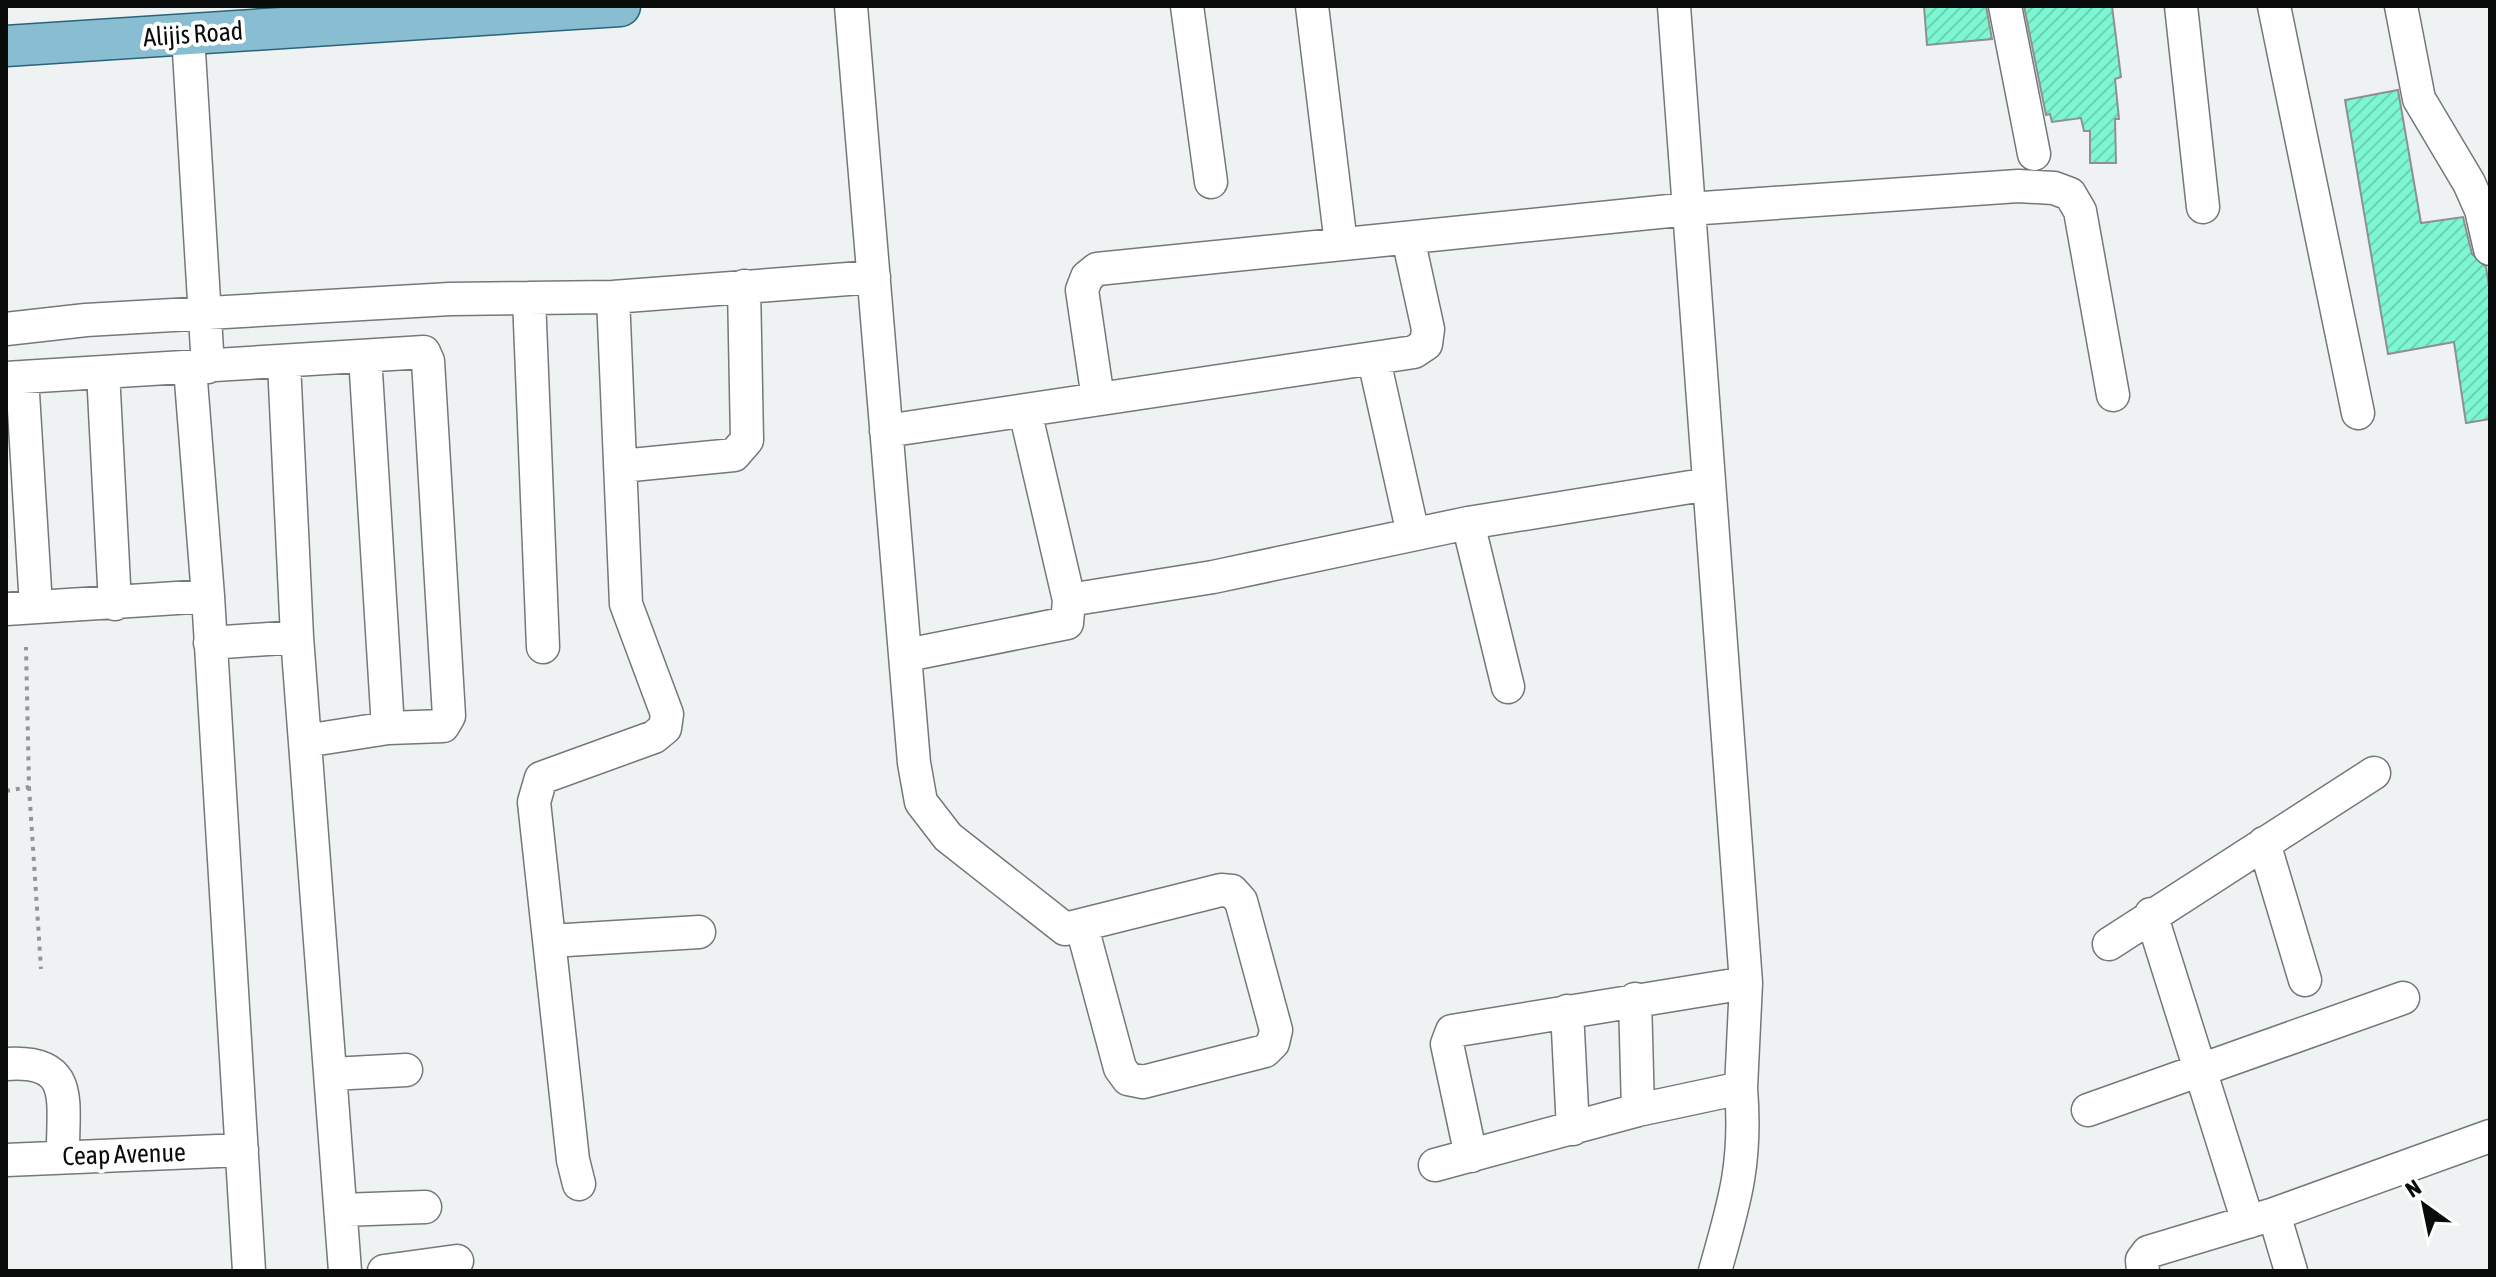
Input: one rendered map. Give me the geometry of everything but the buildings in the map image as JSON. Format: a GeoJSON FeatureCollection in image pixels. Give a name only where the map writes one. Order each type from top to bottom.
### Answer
{"type":"FeatureCollection","features":[{"type":"Feature","properties":{"kind":"main road","name":"Alijis Road"},"geometry":{"type":"LineString","coordinates":[[6,46],[188,35],[317,15],[620,6]]}},
{"type":"Feature","properties":{"kind":"street"},"geometry":{"type":"LineString","coordinates":[[851,6],[914,763],[921,802],[948,837],[1065,929],[1221,890],[1232,891],[1241,901],[1276,1030],[1273,1043],[1265,1051],[1143,1082],[1128,1079],[1120,1068],[1082,927]]}},
{"type":"Feature","properties":{"kind":"street"},"geometry":{"type":"LineString","coordinates":[[1187,6],[1211,182]]}},
{"type":"Feature","properties":{"kind":"street"},"geometry":{"type":"LineString","coordinates":[[1312,6],[1341,244]]}},
{"type":"Feature","properties":{"kind":"street"},"geometry":{"type":"LineString","coordinates":[[1674,6],[1746,983],[1741,1088],[1745,1136],[1740,1176],[1715,1271]]}},
{"type":"Feature","properties":{"kind":"street"},"geometry":{"type":"LineString","coordinates":[[2005,6],[2034,154]]}},
{"type":"Feature","properties":{"kind":"street"},"geometry":{"type":"LineString","coordinates":[[2181,6],[2203,207]]}},
{"type":"Feature","properties":{"kind":"street"},"geometry":{"type":"LineString","coordinates":[[2274,6],[2358,413]]}},
{"type":"Feature","properties":{"kind":"street"},"geometry":{"type":"LineString","coordinates":[[2401,6],[2419,99],[2469,183],[2481,210],[2490,249]]}},
{"type":"Feature","properties":{"kind":"street"},"geometry":{"type":"LineString","coordinates":[[188,35],[205,315],[199,368],[210,643],[249,1271]]}},
{"type":"Feature","properties":{"kind":"street"},"geometry":{"type":"LineString","coordinates":[[1098,399],[1082,290],[1087,277],[1097,269],[1689,209],[2018,186],[2054,188],[2070,194],[2080,211],[2113,395]]}},
{"type":"Feature","properties":{"kind":"street"},"geometry":{"type":"LineString","coordinates":[[886,431],[1414,352],[1426,344],[1428,329],[1408,238]]}},
{"type":"Feature","properties":{"kind":"street"},"geometry":{"type":"LineString","coordinates":[[6,329],[86,320],[450,299],[613,297],[874,277]]}},
{"type":"Feature","properties":{"kind":"street"},"geometry":{"type":"LineString","coordinates":[[621,466],[734,455],[742,449],[747,440],[744,286]]}},
{"type":"Feature","properties":{"kind":"street"},"geometry":{"type":"LineString","coordinates":[[579,1184],[573,1160],[535,788],[541,778],[654,737],[665,728],[667,714],[626,604],[613,297]]}},
{"type":"Feature","properties":{"kind":"street"},"geometry":{"type":"LineString","coordinates":[[529,298],[543,647]]}},
{"type":"Feature","properties":{"kind":"street"},"geometry":{"type":"LineString","coordinates":[[208,596],[21,608],[14,378],[424,352],[428,361],[449,716],[443,726],[434,728],[388,728],[305,741]]}},
{"type":"Feature","properties":{"kind":"street"},"geometry":{"type":"LineString","coordinates":[[365,356],[388,728]]}},
{"type":"Feature","properties":{"kind":"street"},"geometry":{"type":"LineString","coordinates":[[1374,360],[1413,534]]}},
{"type":"Feature","properties":{"kind":"street"},"geometry":{"type":"LineString","coordinates":[[284,363],[297,637],[345,1271]]}},
{"type":"Feature","properties":{"kind":"street"},"geometry":{"type":"LineString","coordinates":[[103,372],[115,604]]}},
{"type":"Feature","properties":{"kind":"street"},"geometry":{"type":"LineString","coordinates":[[907,655],[1056,628],[1067,623],[1069,600],[1025,411]]}},
{"type":"Feature","properties":{"kind":"street"},"geometry":{"type":"LineString","coordinates":[[1069,600],[1213,577],[1468,523],[1709,484]]}},
{"type":"Feature","properties":{"kind":"street"},"geometry":{"type":"LineString","coordinates":[[1468,523],[1508,687]]}},
{"type":"Feature","properties":{"kind":"street"},"geometry":{"type":"LineString","coordinates":[[210,643],[297,637]]}},
{"type":"Feature","properties":{"kind":"street"},"geometry":{"type":"LineString","coordinates":[[2109,944],[2151,914],[2374,773]]}},
{"type":"Feature","properties":{"kind":"street"},"geometry":{"type":"LineString","coordinates":[[2264,843],[2305,980]]}},
{"type":"Feature","properties":{"kind":"street"},"geometry":{"type":"LineString","coordinates":[[2151,914],[2199,1070],[2261,1218],[2291,1271]]}},
{"type":"Feature","properties":{"kind":"street"},"geometry":{"type":"LineString","coordinates":[[550,941],[699,932]]}},
{"type":"Feature","properties":{"kind":"street"},"geometry":{"type":"LineString","coordinates":[[1471,1156],[1447,1044],[1452,1031],[1746,983]]}},
{"type":"Feature","properties":{"kind":"street"},"geometry":{"type":"LineString","coordinates":[[2088,1110],[2403,998]]}},
{"type":"Feature","properties":{"kind":"street"},"geometry":{"type":"LineString","coordinates":[[1635,999],[1638,1110]]}},
{"type":"Feature","properties":{"kind":"street"},"geometry":{"type":"LineString","coordinates":[[1567,1011],[1573,1129]]}},
{"type":"Feature","properties":{"kind":"street"},"geometry":{"type":"LineString","coordinates":[[6,1064],[31,1063],[51,1070],[59,1080],[63,1156]]}},
{"type":"Feature","properties":{"kind":"street"},"geometry":{"type":"LineString","coordinates":[[332,1074],[406,1070]]}},
{"type":"Feature","properties":{"kind":"street"},"geometry":{"type":"LineString","coordinates":[[1435,1165],[1638,1110],[1741,1088]]}},
{"type":"Feature","properties":{"kind":"street"},"geometry":{"type":"LineString","coordinates":[[2143,1271],[2142,1260],[2148,1252],[2261,1218],[2490,1136]]}},
{"type":"Feature","properties":{"kind":"street","name":"Ceap Avenue"},"geometry":{"type":"LineString","coordinates":[[6,1160],[242,1150]]}},
{"type":"Feature","properties":{"kind":"street"},"geometry":{"type":"LineString","coordinates":[[341,1210],[425,1207]]}},
{"type":"Feature","properties":{"kind":"street"},"geometry":{"type":"LineString","coordinates":[[384,1271],[457,1261]]}},
{"type":"Feature","properties":{"kind":"path"},"geometry":{"type":"LineString","coordinates":[[26,647],[29,787],[41,969]]}},
{"type":"Feature","properties":{"kind":"path"},"geometry":{"type":"LineString","coordinates":[[6,791],[29,787]]}}]}
